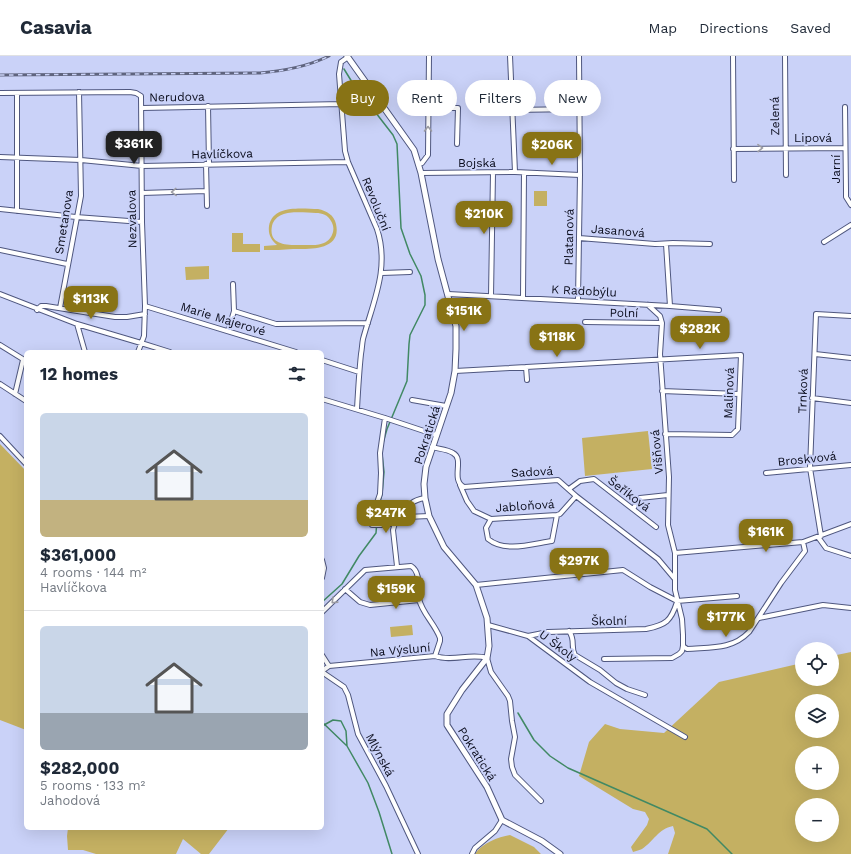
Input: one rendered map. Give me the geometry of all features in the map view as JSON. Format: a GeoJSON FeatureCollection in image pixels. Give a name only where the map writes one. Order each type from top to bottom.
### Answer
{"type":"FeatureCollection","features":[{"type":"Feature","properties":{"kind":"street","name":"Revoluční"},"geometry":{"type":"LineString","coordinates":[[340,80],[340,65],[342,60],[348,56]]}},
{"type":"Feature","properties":{"kind":"street","name":"Pokratická"},"geometry":{"type":"LineString","coordinates":[[348,56],[414,150],[421,173],[438,259],[456,326],[455,371],[451,393],[426,467],[424,484],[429,516],[444,547],[476,585],[486,613],[489,648],[487,658],[462,690],[447,714],[448,725],[487,787],[502,820]]}},
{"type":"Feature","properties":{"kind":"street"},"geometry":{"type":"LineString","coordinates":[[429,56],[429,80]]}},
{"type":"Feature","properties":{"kind":"street"},"geometry":{"type":"LineString","coordinates":[[510,56],[511,80]]}},
{"type":"Feature","properties":{"kind":"street","name":"Platanová"},"geometry":{"type":"LineString","coordinates":[[579,56],[579,80]]}},
{"type":"Feature","properties":{"kind":"street"},"geometry":{"type":"LineString","coordinates":[[732,56],[734,180]]}},
{"type":"Feature","properties":{"kind":"street","name":"Zelená"},"geometry":{"type":"LineString","coordinates":[[785,56],[786,175]]}},
{"type":"Feature","properties":{"kind":"street","name":"Smetanova"},"geometry":{"type":"LineString","coordinates":[[60,308],[80,196],[80,92]]}},
{"type":"Feature","properties":{"kind":"street","name":"Nerudova"},"geometry":{"type":"LineString","coordinates":[[0,93],[136,92],[141,96],[142,108],[336,104]]}},
{"type":"Feature","properties":{"kind":"street"},"geometry":{"type":"LineString","coordinates":[[17,93],[17,211]]}},
{"type":"Feature","properties":{"kind":"street"},"geometry":{"type":"LineString","coordinates":[[207,206],[208,106]]}},
{"type":"Feature","properties":{"kind":"street","name":"Jarní"},"geometry":{"type":"LineString","coordinates":[[845,107],[846,197],[851,205]]}},
{"type":"Feature","properties":{"kind":"street","name":"Nezvalova"},"geometry":{"type":"LineString","coordinates":[[139,350],[144,336],[145,306],[142,222],[142,108]]}},
{"type":"Feature","properties":{"kind":"street"},"geometry":{"type":"LineString","coordinates":[[457,108],[457,144]]}},
{"type":"Feature","properties":{"kind":"street","name":"Revoluční"},"geometry":{"type":"LineString","coordinates":[[343,116],[345,151],[348,162],[380,238],[382,256],[382,273],[363,339],[357,409]]}},
{"type":"Feature","properties":{"kind":"street"},"geometry":{"type":"LineString","coordinates":[[419,164],[422,163],[428,155],[428,116]]}},
{"type":"Feature","properties":{"kind":"street"},"geometry":{"type":"LineString","coordinates":[[512,116],[515,172]]}},
{"type":"Feature","properties":{"kind":"street","name":"Platanová"},"geometry":{"type":"LineString","coordinates":[[578,300],[580,175],[579,116]]}},
{"type":"Feature","properties":{"kind":"street","name":"Lipová"},"geometry":{"type":"LineString","coordinates":[[733,149],[845,148]]}},
{"type":"Feature","properties":{"kind":"street","name":"Havlíčkova"},"geometry":{"type":"LineString","coordinates":[[0,157],[81,160],[142,166],[348,162]]}},
{"type":"Feature","properties":{"kind":"street","name":"Bojská"},"geometry":{"type":"LineString","coordinates":[[421,173],[515,172],[580,175]]}},
{"type":"Feature","properties":{"kind":"street"},"geometry":{"type":"LineString","coordinates":[[491,296],[493,173]]}},
{"type":"Feature","properties":{"kind":"street"},"geometry":{"type":"LineString","coordinates":[[523,297],[524,173]]}},
{"type":"Feature","properties":{"kind":"street"},"geometry":{"type":"LineString","coordinates":[[142,193],[206,191]]}},
{"type":"Feature","properties":{"kind":"street"},"geometry":{"type":"LineString","coordinates":[[0,209],[142,222]]}},
{"type":"Feature","properties":{"kind":"street"},"geometry":{"type":"LineString","coordinates":[[824,242],[851,225]]}},
{"type":"Feature","properties":{"kind":"street","name":"Jasanová"},"geometry":{"type":"LineString","coordinates":[[579,238],[655,244],[710,244]]}},
{"type":"Feature","properties":{"kind":"street"},"geometry":{"type":"LineString","coordinates":[[666,244],[670,306]]}},
{"type":"Feature","properties":{"kind":"street"},"geometry":{"type":"LineString","coordinates":[[0,250],[68,264]]}},
{"type":"Feature","properties":{"kind":"street"},"geometry":{"type":"LineString","coordinates":[[382,273],[410,272]]}},
{"type":"Feature","properties":{"kind":"street"},"geometry":{"type":"LineString","coordinates":[[228,331],[234,311],[233,284]]}},
{"type":"Feature","properties":{"kind":"street"},"geometry":{"type":"LineString","coordinates":[[0,294],[77,324],[164,350]]}},
{"type":"Feature","properties":{"kind":"street","name":"K Radobýlu"},"geometry":{"type":"LineString","coordinates":[[448,294],[578,300],[718,310]]}},
{"type":"Feature","properties":{"kind":"street"},"geometry":{"type":"LineString","coordinates":[[648,305],[660,316],[662,323]]}},
{"type":"Feature","properties":{"kind":"street"},"geometry":{"type":"LineString","coordinates":[[38,310],[43,306],[121,318],[144,314]]}},
{"type":"Feature","properties":{"kind":"street","name":"Marie Majerové"},"geometry":{"type":"LineString","coordinates":[[145,306],[290,350]]}},
{"type":"Feature","properties":{"kind":"street"},"geometry":{"type":"LineString","coordinates":[[234,311],[276,324],[368,323]]}},
{"type":"Feature","properties":{"kind":"street","name":"Trnková"},"geometry":{"type":"LineString","coordinates":[[819,536],[810,468],[816,314],[851,316]]}},
{"type":"Feature","properties":{"kind":"street","name":"Polní"},"geometry":{"type":"LineString","coordinates":[[586,322],[662,323]]}},
{"type":"Feature","properties":{"kind":"street","name":"Višňová"},"geometry":{"type":"LineString","coordinates":[[662,323],[660,360],[669,471],[668,525],[675,553],[674,579],[677,601],[682,619],[683,646]]}},
{"type":"Feature","properties":{"kind":"street"},"geometry":{"type":"LineString","coordinates":[[77,324],[84,350]]}},
{"type":"Feature","properties":{"kind":"street"},"geometry":{"type":"LineString","coordinates":[[0,345],[24,360]]}},
{"type":"Feature","properties":{"kind":"street"},"geometry":{"type":"LineString","coordinates":[[815,354],[851,358]]}},
{"type":"Feature","properties":{"kind":"street","name":"Malinová"},"geometry":{"type":"LineString","coordinates":[[660,360],[741,355],[738,429],[732,435],[665,434]]}},
{"type":"Feature","properties":{"kind":"street"},"geometry":{"type":"LineString","coordinates":[[455,371],[660,360]]}},
{"type":"Feature","properties":{"kind":"street"},"geometry":{"type":"LineString","coordinates":[[324,361],[359,372]]}},
{"type":"Feature","properties":{"kind":"street"},"geometry":{"type":"LineString","coordinates":[[15,394],[24,364]]}},
{"type":"Feature","properties":{"kind":"street"},"geometry":{"type":"LineString","coordinates":[[526,367],[527,380]]}},
{"type":"Feature","properties":{"kind":"street"},"geometry":{"type":"LineString","coordinates":[[0,384],[24,400]]}},
{"type":"Feature","properties":{"kind":"street"},"geometry":{"type":"LineString","coordinates":[[662,391],[739,394]]}},
{"type":"Feature","properties":{"kind":"street"},"geometry":{"type":"LineString","coordinates":[[812,398],[851,403]]}},
{"type":"Feature","properties":{"kind":"street"},"geometry":{"type":"LineString","coordinates":[[324,400],[436,435]]}},
{"type":"Feature","properties":{"kind":"street"},"geometry":{"type":"LineString","coordinates":[[412,400],[446,406]]}},
{"type":"Feature","properties":{"kind":"street"},"geometry":{"type":"LineString","coordinates":[[385,418],[380,453],[380,494],[372,517],[375,525],[394,523],[406,517],[429,516]]}},
{"type":"Feature","properties":{"kind":"street"},"geometry":{"type":"LineString","coordinates":[[0,436],[24,462]]}},
{"type":"Feature","properties":{"kind":"street"},"geometry":{"type":"LineString","coordinates":[[432,448],[452,452],[456,455],[458,461],[457,479],[460,485]]}},
{"type":"Feature","properties":{"kind":"street","name":"Broskvová"},"geometry":{"type":"LineString","coordinates":[[766,473],[851,465]]}},
{"type":"Feature","properties":{"kind":"street","name":"Sadová"},"geometry":{"type":"LineString","coordinates":[[460,485],[467,487],[558,480],[576,496],[658,559],[674,579]]}},
{"type":"Feature","properties":{"kind":"street","name":"Šeříková"},"geometry":{"type":"LineString","coordinates":[[569,489],[580,481],[594,480],[656,527]]}},
{"type":"Feature","properties":{"kind":"street","name":"Jabloňová"},"geometry":{"type":"LineString","coordinates":[[460,485],[467,501],[474,511],[491,519],[557,515],[560,514],[576,496]]}},
{"type":"Feature","properties":{"kind":"street"},"geometry":{"type":"LineString","coordinates":[[633,509],[640,498],[668,495]]}},
{"type":"Feature","properties":{"kind":"street"},"geometry":{"type":"LineString","coordinates":[[406,517],[406,511],[410,502],[426,498]]}},
{"type":"Feature","properties":{"kind":"street"},"geometry":{"type":"LineString","coordinates":[[491,519],[486,528],[486,536],[491,541],[499,545],[510,547],[552,541],[557,515]]}},
{"type":"Feature","properties":{"kind":"street"},"geometry":{"type":"LineString","coordinates":[[394,523],[393,530],[397,566]]}},
{"type":"Feature","properties":{"kind":"street"},"geometry":{"type":"LineString","coordinates":[[675,553],[803,542],[851,524]]}},
{"type":"Feature","properties":{"kind":"street"},"geometry":{"type":"LineString","coordinates":[[819,536],[826,548],[851,556]]}},
{"type":"Feature","properties":{"kind":"street"},"geometry":{"type":"LineString","coordinates":[[604,659],[672,658],[680,654],[683,646],[687,649],[727,646],[743,638],[759,618],[781,583],[805,551],[803,542]]}},
{"type":"Feature","properties":{"kind":"street"},"geometry":{"type":"LineString","coordinates":[[324,610],[365,570],[397,566],[411,566],[416,570],[422,608],[439,635],[440,641],[435,656]]}},
{"type":"Feature","properties":{"kind":"street"},"geometry":{"type":"LineString","coordinates":[[476,585],[623,570],[650,587],[677,601],[738,596]]}},
{"type":"Feature","properties":{"kind":"street"},"geometry":{"type":"LineString","coordinates":[[345,589],[364,604],[370,605],[420,600]]}},
{"type":"Feature","properties":{"kind":"street","name":"Školní"},"geometry":{"type":"LineString","coordinates":[[528,636],[548,632],[641,630],[664,624],[670,618],[677,601]]}},
{"type":"Feature","properties":{"kind":"street"},"geometry":{"type":"LineString","coordinates":[[759,618],[823,605],[851,608]]}},
{"type":"Feature","properties":{"kind":"street","name":"U Školy"},"geometry":{"type":"LineString","coordinates":[[488,625],[528,636],[590,682],[685,737]]}},
{"type":"Feature","properties":{"kind":"street"},"geometry":{"type":"LineString","coordinates":[[569,631],[574,639],[573,651],[575,655],[600,670],[627,690],[645,695]]}},
{"type":"Feature","properties":{"kind":"street","name":"Na Výsluní"},"geometry":{"type":"LineString","coordinates":[[330,666],[435,656],[444,658],[479,656],[487,658]]}},
{"type":"Feature","properties":{"kind":"street"},"geometry":{"type":"LineString","coordinates":[[324,658],[330,666]]}},
{"type":"Feature","properties":{"kind":"street"},"geometry":{"type":"LineString","coordinates":[[487,658],[491,672],[508,696],[511,707],[515,737],[511,759],[513,771],[515,775],[541,801]]}},
{"type":"Feature","properties":{"kind":"street","name":"Mlýnská"},"geometry":{"type":"LineString","coordinates":[[324,670],[330,666]]}},
{"type":"Feature","properties":{"kind":"street","name":"Mlýnská"},"geometry":{"type":"LineString","coordinates":[[324,673],[344,688],[348,695],[358,734],[386,786],[418,854]]}},
{"type":"Feature","properties":{"kind":"street"},"geometry":{"type":"LineString","coordinates":[[472,854],[475,848],[495,830],[502,820],[542,841],[560,854]]}},
{"type":"Feature","properties":{"kind":"shaded area"},"geometry":{"type":"Polygon","coordinates":[[[534,191],[547,191],[547,206],[534,206],[534,191]]]}},
{"type":"Feature","properties":{"kind":"shaded area"},"geometry":{"type":"Polygon","coordinates":[[[289,209],[318,209],[327,212],[332,216],[336,224],[337,233],[329,244],[323,247],[307,249],[264,250],[264,246],[277,245],[270,237],[269,232],[269,226],[276,214],[289,209]],[[297,212],[279,216],[272,226],[273,237],[276,241],[291,245],[316,245],[325,243],[331,237],[333,226],[328,217],[318,213],[297,212]]]}},
{"type":"Feature","properties":{"kind":"shaded area"},"geometry":{"type":"Polygon","coordinates":[[[232,233],[243,233],[243,244],[260,244],[260,252],[232,252],[232,233]]]}},
{"type":"Feature","properties":{"kind":"shaded area"},"geometry":{"type":"Polygon","coordinates":[[[209,266],[209,279],[186,280],[185,267],[209,266]]]}},
{"type":"Feature","properties":{"kind":"shaded area"},"geometry":{"type":"Polygon","coordinates":[[[648,431],[652,469],[585,476],[582,438],[648,431]]]}},
{"type":"Feature","properties":{"kind":"shaded area"},"geometry":{"type":"Polygon","coordinates":[[[0,444],[24,469],[24,729],[0,720],[0,444]]]}},
{"type":"Feature","properties":{"kind":"shaded area"},"geometry":{"type":"Polygon","coordinates":[[[412,625],[413,635],[391,637],[390,627],[412,625]]]}},
{"type":"Feature","properties":{"kind":"shaded area"},"geometry":{"type":"Polygon","coordinates":[[[851,652],[851,854],[668,854],[675,833],[673,826],[660,832],[642,849],[633,852],[631,847],[647,825],[649,819],[645,812],[633,809],[579,776],[589,742],[605,724],[620,729],[664,733],[719,682],[795,665],[795,686],[839,686],[839,655],[851,652]]]}},
{"type":"Feature","properties":{"kind":"shaded area"},"geometry":{"type":"Polygon","coordinates":[[[68,830],[227,830],[209,854],[201,854],[183,839],[176,854],[96,854],[83,850],[68,850],[68,830]]]}},
{"type":"Feature","properties":{"kind":"shaded area"},"geometry":{"type":"Polygon","coordinates":[[[510,835],[534,847],[541,854],[475,854],[478,850],[491,841],[510,835]]]}},
{"type":"Feature","properties":{"kind":"waterway"},"geometry":{"type":"LineString","coordinates":[[344,69],[352,82],[393,135],[397,144],[401,228],[410,254],[421,276],[425,295],[425,305],[410,335],[407,381],[387,429],[383,443]]}},
{"type":"Feature","properties":{"kind":"waterway"},"geometry":{"type":"LineString","coordinates":[[324,600],[342,584],[359,556],[376,533],[378,508],[382,494],[384,472],[382,454]]}},
{"type":"Feature","properties":{"kind":"waterway"},"geometry":{"type":"LineString","coordinates":[[518,713],[534,740],[550,756],[568,768],[707,829],[732,854]]}},
{"type":"Feature","properties":{"kind":"waterway"},"geometry":{"type":"LineString","coordinates":[[324,725],[333,720],[341,721],[346,731],[347,746]]}},
{"type":"Feature","properties":{"kind":"waterway"},"geometry":{"type":"LineString","coordinates":[[324,724],[347,746],[368,783],[392,854]]}},
{"type":"Feature","properties":{"kind":"railway"},"geometry":{"type":"LineString","coordinates":[[0,75],[260,73],[295,68],[329,56]]}}]}
